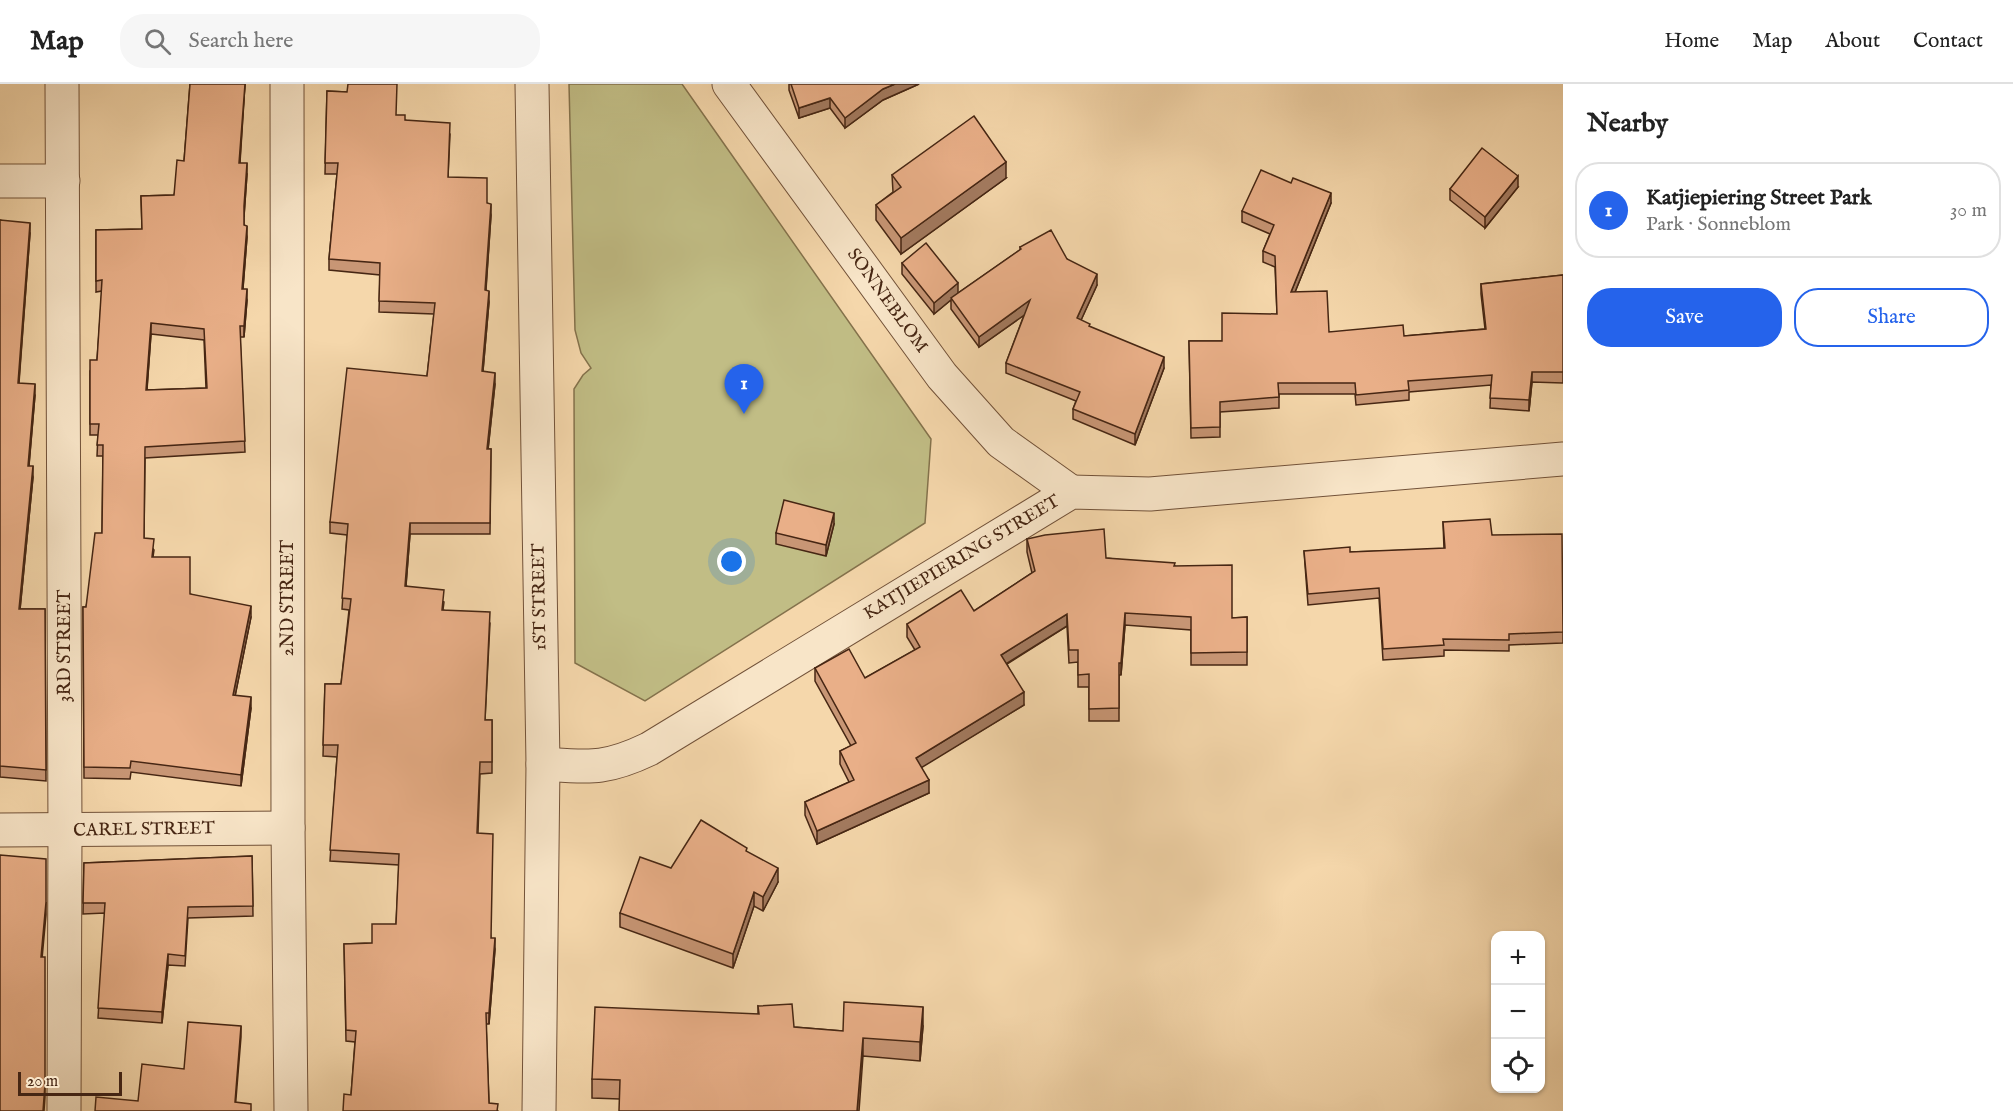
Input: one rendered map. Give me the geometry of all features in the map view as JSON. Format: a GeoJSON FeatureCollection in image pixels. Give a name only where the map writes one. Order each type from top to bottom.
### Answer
{"type":"FeatureCollection","features":[{"type":"Feature","properties":{"kind":"street","name":"3RD STREET"},"geometry":{"type":"LineString","coordinates":[[62,84],[64,1111]]}},
{"type":"Feature","properties":{"kind":"street","name":"2ND STREET"},"geometry":{"type":"LineString","coordinates":[[287,84],[288,828],[291,1111]]}},
{"type":"Feature","properties":{"kind":"street","name":"1ST STREET"},"geometry":{"type":"LineString","coordinates":[[532,84],[543,764],[539,1111]]}},
{"type":"Feature","properties":{"kind":"street","name":"SONNEBLOM"},"geometry":{"type":"LineString","coordinates":[[729,84],[942,376],[1001,442],[1071,492]]}},
{"type":"Feature","properties":{"kind":"street"},"geometry":{"type":"LineString","coordinates":[[0,181],[63,181]]}},
{"type":"Feature","properties":{"kind":"street","name":"KATJIEPIERING STREET"},"geometry":{"type":"LineString","coordinates":[[543,764],[592,768],[619,762],[649,749],[1071,492],[1150,494],[1563,459]]}},
{"type":"Feature","properties":{"kind":"street","name":"CAREL STREET"},"geometry":{"type":"LineString","coordinates":[[0,830],[288,828]]}},
{"type":"Feature","properties":{"kind":"shaded area"},"geometry":{"type":"Polygon","coordinates":[[[569,84],[682,84],[931,439],[925,523],[645,701],[575,663],[574,389],[583,375],[591,368],[581,353],[575,330],[569,84]]]}},
{"type":"Feature","properties":{"kind":"building"},"geometry":{"type":"Polygon","coordinates":[[[190,84],[245,84],[239,163],[247,163],[244,225],[247,226],[242,289],[247,289],[244,326],[240,326],[245,441],[145,447],[144,538],[154,539],[152,557],[190,557],[190,594],[251,606],[233,695],[251,697],[241,775],[131,761],[130,768],[84,767],[83,607],[86,607],[95,533],[102,533],[103,445],[97,445],[99,424],[90,424],[90,360],[97,360],[102,280],[96,281],[96,230],[142,229],[141,196],[174,195],[177,160],[184,161],[190,84]],[[151,323],[146,390],[207,388],[204,329],[151,323]]]}},
{"type":"Feature","properties":{"kind":"building"},"geometry":{"type":"Polygon","coordinates":[[[348,84],[397,84],[396,115],[405,115],[405,120],[450,123],[448,177],[487,178],[487,203],[491,204],[485,290],[489,291],[482,371],[495,373],[487,449],[491,449],[490,523],[410,523],[405,586],[444,590],[442,610],[490,612],[485,720],[492,720],[492,762],[480,762],[477,833],[493,834],[491,938],[495,938],[489,1013],[486,1013],[489,1103],[498,1104],[497,1111],[343,1111],[344,1094],[351,1095],[356,1031],[346,1030],[344,944],[372,943],[372,924],[396,924],[399,854],[330,850],[338,745],[323,745],[325,684],[341,684],[351,599],[342,598],[348,524],[330,522],[347,368],[427,376],[435,303],[379,301],[380,263],[329,259],[338,163],[325,163],[327,91],[347,92],[348,84]]]}},
{"type":"Feature","properties":{"kind":"building"},"geometry":{"type":"Polygon","coordinates":[[[791,84],[895,84],[883,89],[845,118],[830,98],[799,108],[791,84]]]}},
{"type":"Feature","properties":{"kind":"building"},"geometry":{"type":"Polygon","coordinates":[[[974,116],[1006,162],[901,238],[876,205],[901,187],[892,175],[974,116]]]}},
{"type":"Feature","properties":{"kind":"building"},"geometry":{"type":"Polygon","coordinates":[[[1482,148],[1518,176],[1485,217],[1450,189],[1482,148]]]}},
{"type":"Feature","properties":{"kind":"building"},"geometry":{"type":"Polygon","coordinates":[[[1261,170],[1291,183],[1293,178],[1331,193],[1291,292],[1327,291],[1329,332],[1403,325],[1404,336],[1486,329],[1481,284],[1563,275],[1563,372],[1532,372],[1529,400],[1490,398],[1492,375],[1408,381],[1409,390],[1356,395],[1355,383],[1278,383],[1279,397],[1220,402],[1220,427],[1191,428],[1189,341],[1222,341],[1222,313],[1277,314],[1275,256],[1263,251],[1274,225],[1242,211],[1261,170]]]}},
{"type":"Feature","properties":{"kind":"building"},"geometry":{"type":"Polygon","coordinates":[[[0,220],[30,223],[18,383],[35,384],[28,466],[33,466],[19,609],[45,609],[46,770],[0,766],[0,220]]]}},
{"type":"Feature","properties":{"kind":"building"},"geometry":{"type":"Polygon","coordinates":[[[1051,230],[1067,259],[1097,274],[1077,318],[1090,324],[1089,326],[1164,357],[1135,434],[1073,409],[1080,392],[1006,363],[1030,300],[979,337],[951,298],[1021,249],[1020,247],[1051,230]]]}},
{"type":"Feature","properties":{"kind":"building"},"geometry":{"type":"Polygon","coordinates":[[[926,243],[958,283],[934,303],[902,263],[926,243]]]}},
{"type":"Feature","properties":{"kind":"building"},"geometry":{"type":"Polygon","coordinates":[[[784,500],[834,513],[826,545],[776,533],[784,500]]]}},
{"type":"Feature","properties":{"kind":"building"},"geometry":{"type":"Polygon","coordinates":[[[1490,519],[1492,535],[1562,534],[1563,632],[1509,634],[1509,640],[1443,639],[1444,645],[1383,649],[1379,588],[1308,594],[1304,551],[1350,547],[1350,552],[1445,548],[1443,522],[1490,519]]]}},
{"type":"Feature","properties":{"kind":"building"},"geometry":{"type":"Polygon","coordinates":[[[1104,529],[1106,558],[1175,563],[1174,566],[1232,565],[1232,618],[1247,617],[1247,652],[1191,653],[1191,617],[1125,613],[1121,663],[1119,663],[1119,708],[1089,709],[1089,674],[1078,675],[1078,650],[1069,650],[1067,614],[1001,655],[1024,692],[916,758],[929,780],[817,831],[805,802],[854,780],[840,751],[856,743],[815,668],[849,649],[865,678],[920,647],[907,624],[961,590],[974,611],[1035,571],[1027,539],[1104,529]]]}},
{"type":"Feature","properties":{"kind":"building"},"geometry":{"type":"Polygon","coordinates":[[[701,820],[747,848],[746,851],[778,868],[763,897],[754,892],[733,954],[620,913],[640,857],[671,868],[701,820]]]}},
{"type":"Feature","properties":{"kind":"building"},"geometry":{"type":"Polygon","coordinates":[[[0,855],[46,859],[46,902],[41,957],[45,957],[43,1111],[0,1111],[0,855]]]}},
{"type":"Feature","properties":{"kind":"building"},"geometry":{"type":"Polygon","coordinates":[[[252,856],[253,906],[188,907],[185,956],[168,954],[162,1012],[98,1008],[105,903],[83,903],[84,863],[252,856]]]}},
{"type":"Feature","properties":{"kind":"building"},"geometry":{"type":"Polygon","coordinates":[[[844,1002],[923,1007],[920,1042],[863,1038],[857,1111],[619,1111],[620,1080],[592,1079],[595,1007],[759,1014],[758,1006],[792,1004],[794,1027],[843,1031],[844,1002]]]}},
{"type":"Feature","properties":{"kind":"building"},"geometry":{"type":"Polygon","coordinates":[[[188,1022],[241,1026],[235,1102],[251,1104],[251,1111],[95,1111],[96,1097],[138,1101],[142,1064],[184,1069],[188,1022]]]}},
{"type":"Feature","properties":{"kind":"place","name":"Katjiepiering Street Park"},"geometry":{"type":"Point","coordinates":[744,414]}}]}
